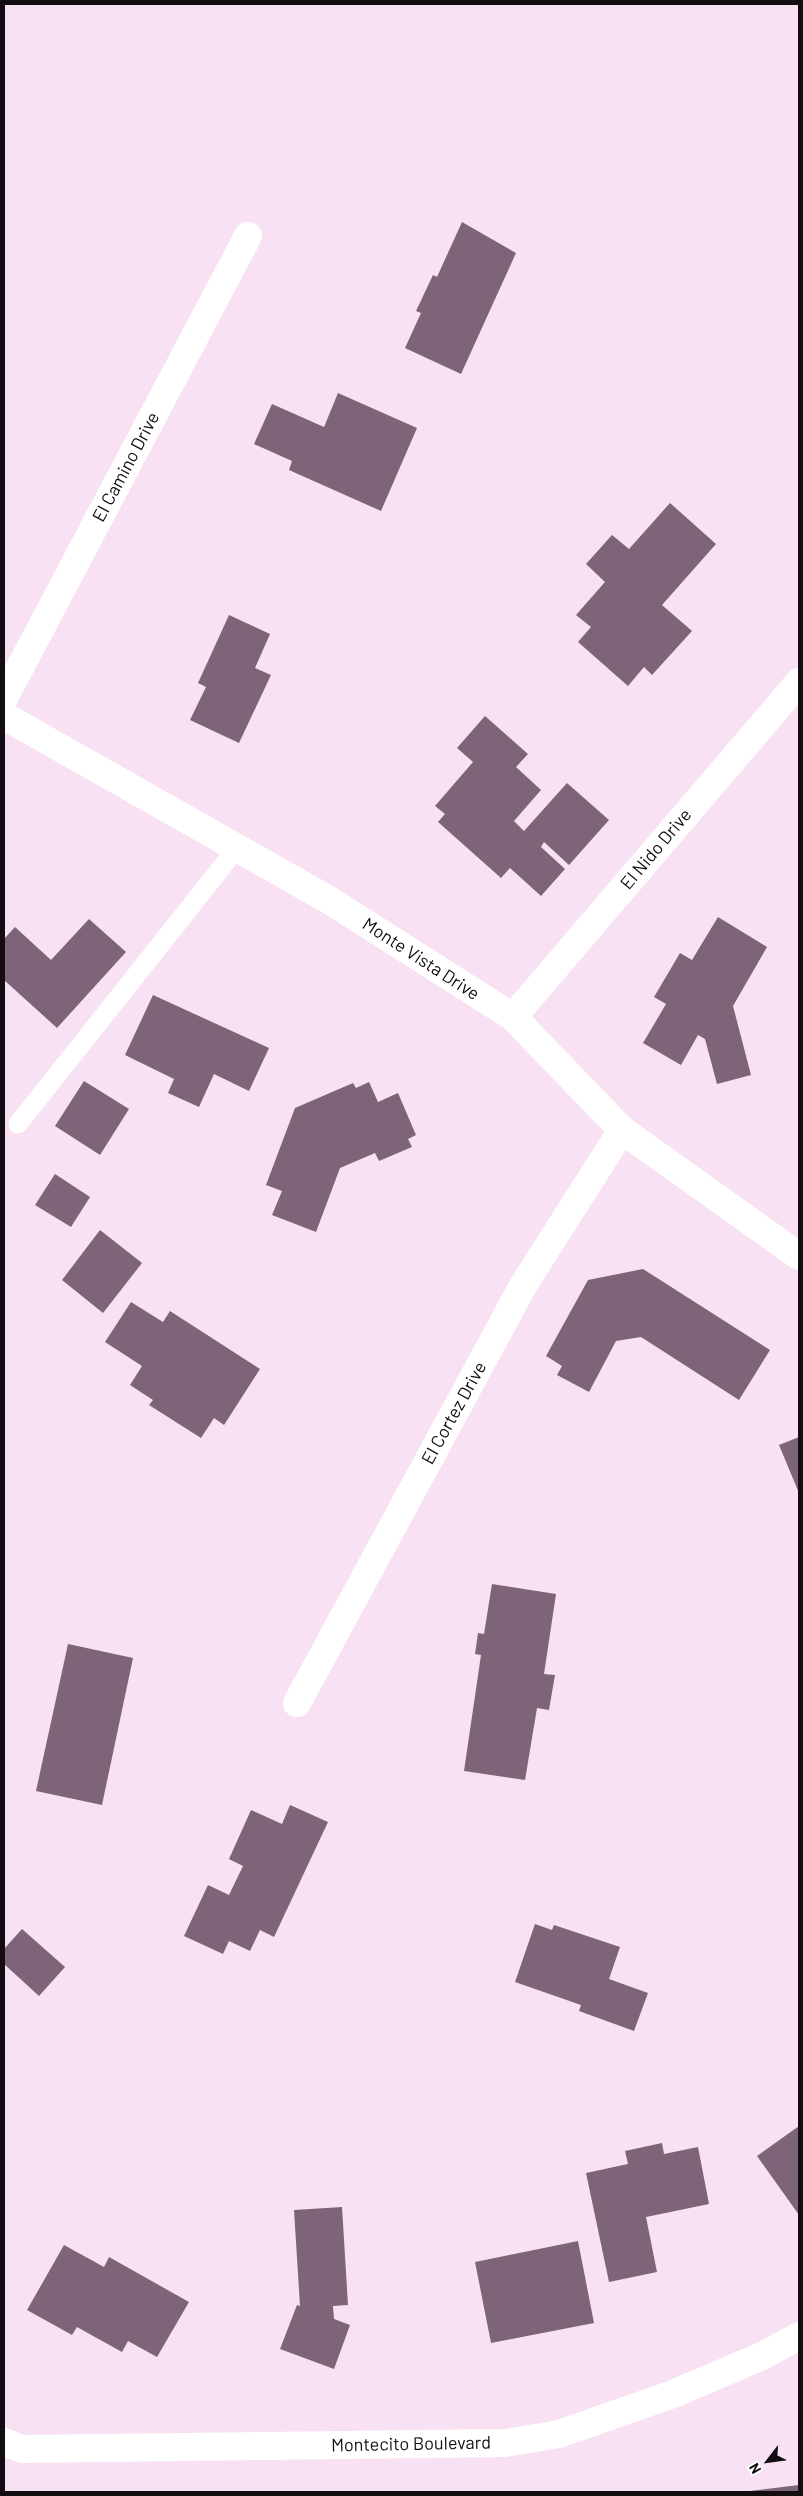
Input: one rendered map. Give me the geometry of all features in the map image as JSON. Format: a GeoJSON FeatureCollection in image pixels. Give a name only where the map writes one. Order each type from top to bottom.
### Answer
{"type":"FeatureCollection","features":[{"type":"Feature","properties":{"kind":"street","name":"El Camino Drive"},"geometry":{"type":"LineString","coordinates":[[4,698],[248,236]]}},
{"type":"Feature","properties":{"kind":"street","name":"El Nido Drive"},"geometry":{"type":"LineString","coordinates":[[513,1017],[799,682]]}},
{"type":"Feature","properties":{"kind":"street","name":"Monte Vista Drive"},"geometry":{"type":"LineString","coordinates":[[4,716],[328,900],[513,1017],[622,1130],[799,1256]]}},
{"type":"Feature","properties":{"kind":"street","name":"El Cortez Drive"},"geometry":{"type":"LineString","coordinates":[[297,1703],[524,1284],[622,1130]]}},
{"type":"Feature","properties":{"kind":"street","name":"Montecito Boulevard"},"geometry":{"type":"LineString","coordinates":[[4,2442],[22,2449],[506,2443],[559,2434],[673,2394],[762,2356],[799,2336]]}},
{"type":"Feature","properties":{"kind":"lane"},"geometry":{"type":"LineString","coordinates":[[18,1124],[237,848]]}},
{"type":"Feature","properties":{"kind":"building"},"geometry":{"type":"Polygon","coordinates":[[[462,222],[516,253],[461,374],[405,348],[421,313],[416,311],[433,275],[437,277],[462,222]]]}},
{"type":"Feature","properties":{"kind":"building"},"geometry":{"type":"Polygon","coordinates":[[[338,393],[417,428],[381,511],[289,470],[292,461],[254,444],[272,404],[324,427],[338,393]]]}},
{"type":"Feature","properties":{"kind":"building"},"geometry":{"type":"Polygon","coordinates":[[[670,503],[716,544],[662,605],[692,631],[652,675],[644,667],[628,686],[578,642],[591,627],[576,615],[605,582],[586,564],[612,535],[629,549],[670,503]]]}},
{"type":"Feature","properties":{"kind":"building"},"geometry":{"type":"Polygon","coordinates":[[[229,615],[270,634],[255,668],[271,675],[239,743],[190,720],[206,687],[198,683],[229,615]]]}},
{"type":"Feature","properties":{"kind":"building"},"geometry":{"type":"Polygon","coordinates":[[[485,716],[528,754],[516,767],[541,790],[514,821],[524,831],[567,783],[609,820],[569,865],[544,842],[541,847],[565,869],[541,896],[510,868],[501,878],[438,822],[445,814],[435,806],[473,762],[457,748],[485,716]]]}},
{"type":"Feature","properties":{"kind":"building"},"geometry":{"type":"Polygon","coordinates":[[[718,917],[767,947],[733,1006],[751,1075],[717,1084],[705,1039],[698,1035],[681,1065],[643,1043],[666,1004],[654,997],[680,953],[692,960],[718,917]]]}},
{"type":"Feature","properties":{"kind":"building"},"geometry":{"type":"Polygon","coordinates":[[[89,919],[126,952],[57,1028],[4,980],[4,939],[15,927],[51,960],[89,919]]]}},
{"type":"Feature","properties":{"kind":"building"},"geometry":{"type":"Polygon","coordinates":[[[153,995],[269,1048],[249,1091],[214,1074],[199,1107],[168,1093],[174,1079],[125,1055],[153,995]]]}},
{"type":"Feature","properties":{"kind":"building"},"geometry":{"type":"Polygon","coordinates":[[[84,1081],[129,1109],[100,1155],[55,1126],[84,1081]]]}},
{"type":"Feature","properties":{"kind":"building"},"geometry":{"type":"Polygon","coordinates":[[[369,1082],[378,1102],[398,1093],[416,1135],[408,1139],[412,1147],[379,1161],[375,1153],[340,1168],[316,1232],[272,1215],[282,1191],[266,1185],[295,1108],[353,1083],[356,1088],[369,1082]]]}},
{"type":"Feature","properties":{"kind":"building"},"geometry":{"type":"Polygon","coordinates":[[[55,1174],[90,1197],[71,1227],[35,1205],[55,1174]]]}},
{"type":"Feature","properties":{"kind":"building"},"geometry":{"type":"Polygon","coordinates":[[[100,1230],[142,1263],[103,1313],[62,1280],[100,1230]]]}},
{"type":"Feature","properties":{"kind":"building"},"geometry":{"type":"Polygon","coordinates":[[[643,1269],[770,1350],[739,1400],[641,1337],[616,1341],[589,1392],[557,1375],[562,1366],[546,1356],[588,1280],[643,1269]]]}},
{"type":"Feature","properties":{"kind":"building"},"geometry":{"type":"Polygon","coordinates":[[[131,1302],[163,1322],[170,1311],[260,1369],[224,1425],[214,1418],[201,1438],[149,1405],[153,1400],[130,1385],[142,1366],[105,1342],[131,1302]]]}},
{"type":"Feature","properties":{"kind":"building"},"geometry":{"type":"Polygon","coordinates":[[[799,1437],[799,1493],[779,1445],[799,1437]]]}},
{"type":"Feature","properties":{"kind":"building"},"geometry":{"type":"Polygon","coordinates":[[[492,1584],[556,1594],[544,1674],[555,1675],[549,1710],[537,1708],[525,1780],[464,1771],[481,1655],[475,1654],[478,1633],[484,1634],[492,1584]]]}},
{"type":"Feature","properties":{"kind":"building"},"geometry":{"type":"Polygon","coordinates":[[[68,1644],[133,1658],[102,1805],[36,1791],[68,1644]]]}},
{"type":"Feature","properties":{"kind":"building"},"geometry":{"type":"Polygon","coordinates":[[[290,1805],[328,1822],[274,1937],[260,1930],[250,1951],[229,1941],[223,1954],[184,1936],[208,1885],[229,1895],[243,1866],[229,1859],[251,1810],[282,1824],[290,1805]]]}},
{"type":"Feature","properties":{"kind":"building"},"geometry":{"type":"Polygon","coordinates":[[[535,1924],[552,1930],[554,1925],[620,1947],[609,1979],[648,1993],[634,2031],[579,2011],[581,2005],[515,1982],[535,1924]]]}},
{"type":"Feature","properties":{"kind":"building"},"geometry":{"type":"Polygon","coordinates":[[[22,1929],[65,1967],[39,1996],[4,1964],[4,1949],[22,1929]]]}},
{"type":"Feature","properties":{"kind":"building"},"geometry":{"type":"Polygon","coordinates":[[[799,2126],[799,2215],[757,2156],[799,2126]]]}},
{"type":"Feature","properties":{"kind":"building"},"geometry":{"type":"Polygon","coordinates":[[[662,2143],[664,2154],[698,2147],[709,2204],[646,2217],[657,2272],[609,2282],[586,2173],[628,2164],[625,2151],[662,2143]]]}},
{"type":"Feature","properties":{"kind":"building"},"geometry":{"type":"Polygon","coordinates":[[[342,2207],[348,2305],[333,2306],[334,2319],[350,2325],[334,2369],[280,2349],[297,2305],[300,2306],[294,2210],[342,2207]]]}},
{"type":"Feature","properties":{"kind":"building"},"geometry":{"type":"Polygon","coordinates":[[[578,2241],[594,2323],[491,2343],[475,2262],[578,2241]]]}},
{"type":"Feature","properties":{"kind":"building"},"geometry":{"type":"Polygon","coordinates":[[[64,2245],[104,2267],[109,2257],[189,2302],[157,2357],[128,2341],[122,2352],[77,2327],[72,2335],[27,2310],[64,2245]]]}},
{"type":"Feature","properties":{"kind":"building"},"geometry":{"type":"Polygon","coordinates":[[[799,2485],[799,2492],[750,2492],[750,2491],[799,2485]]]}}]}
